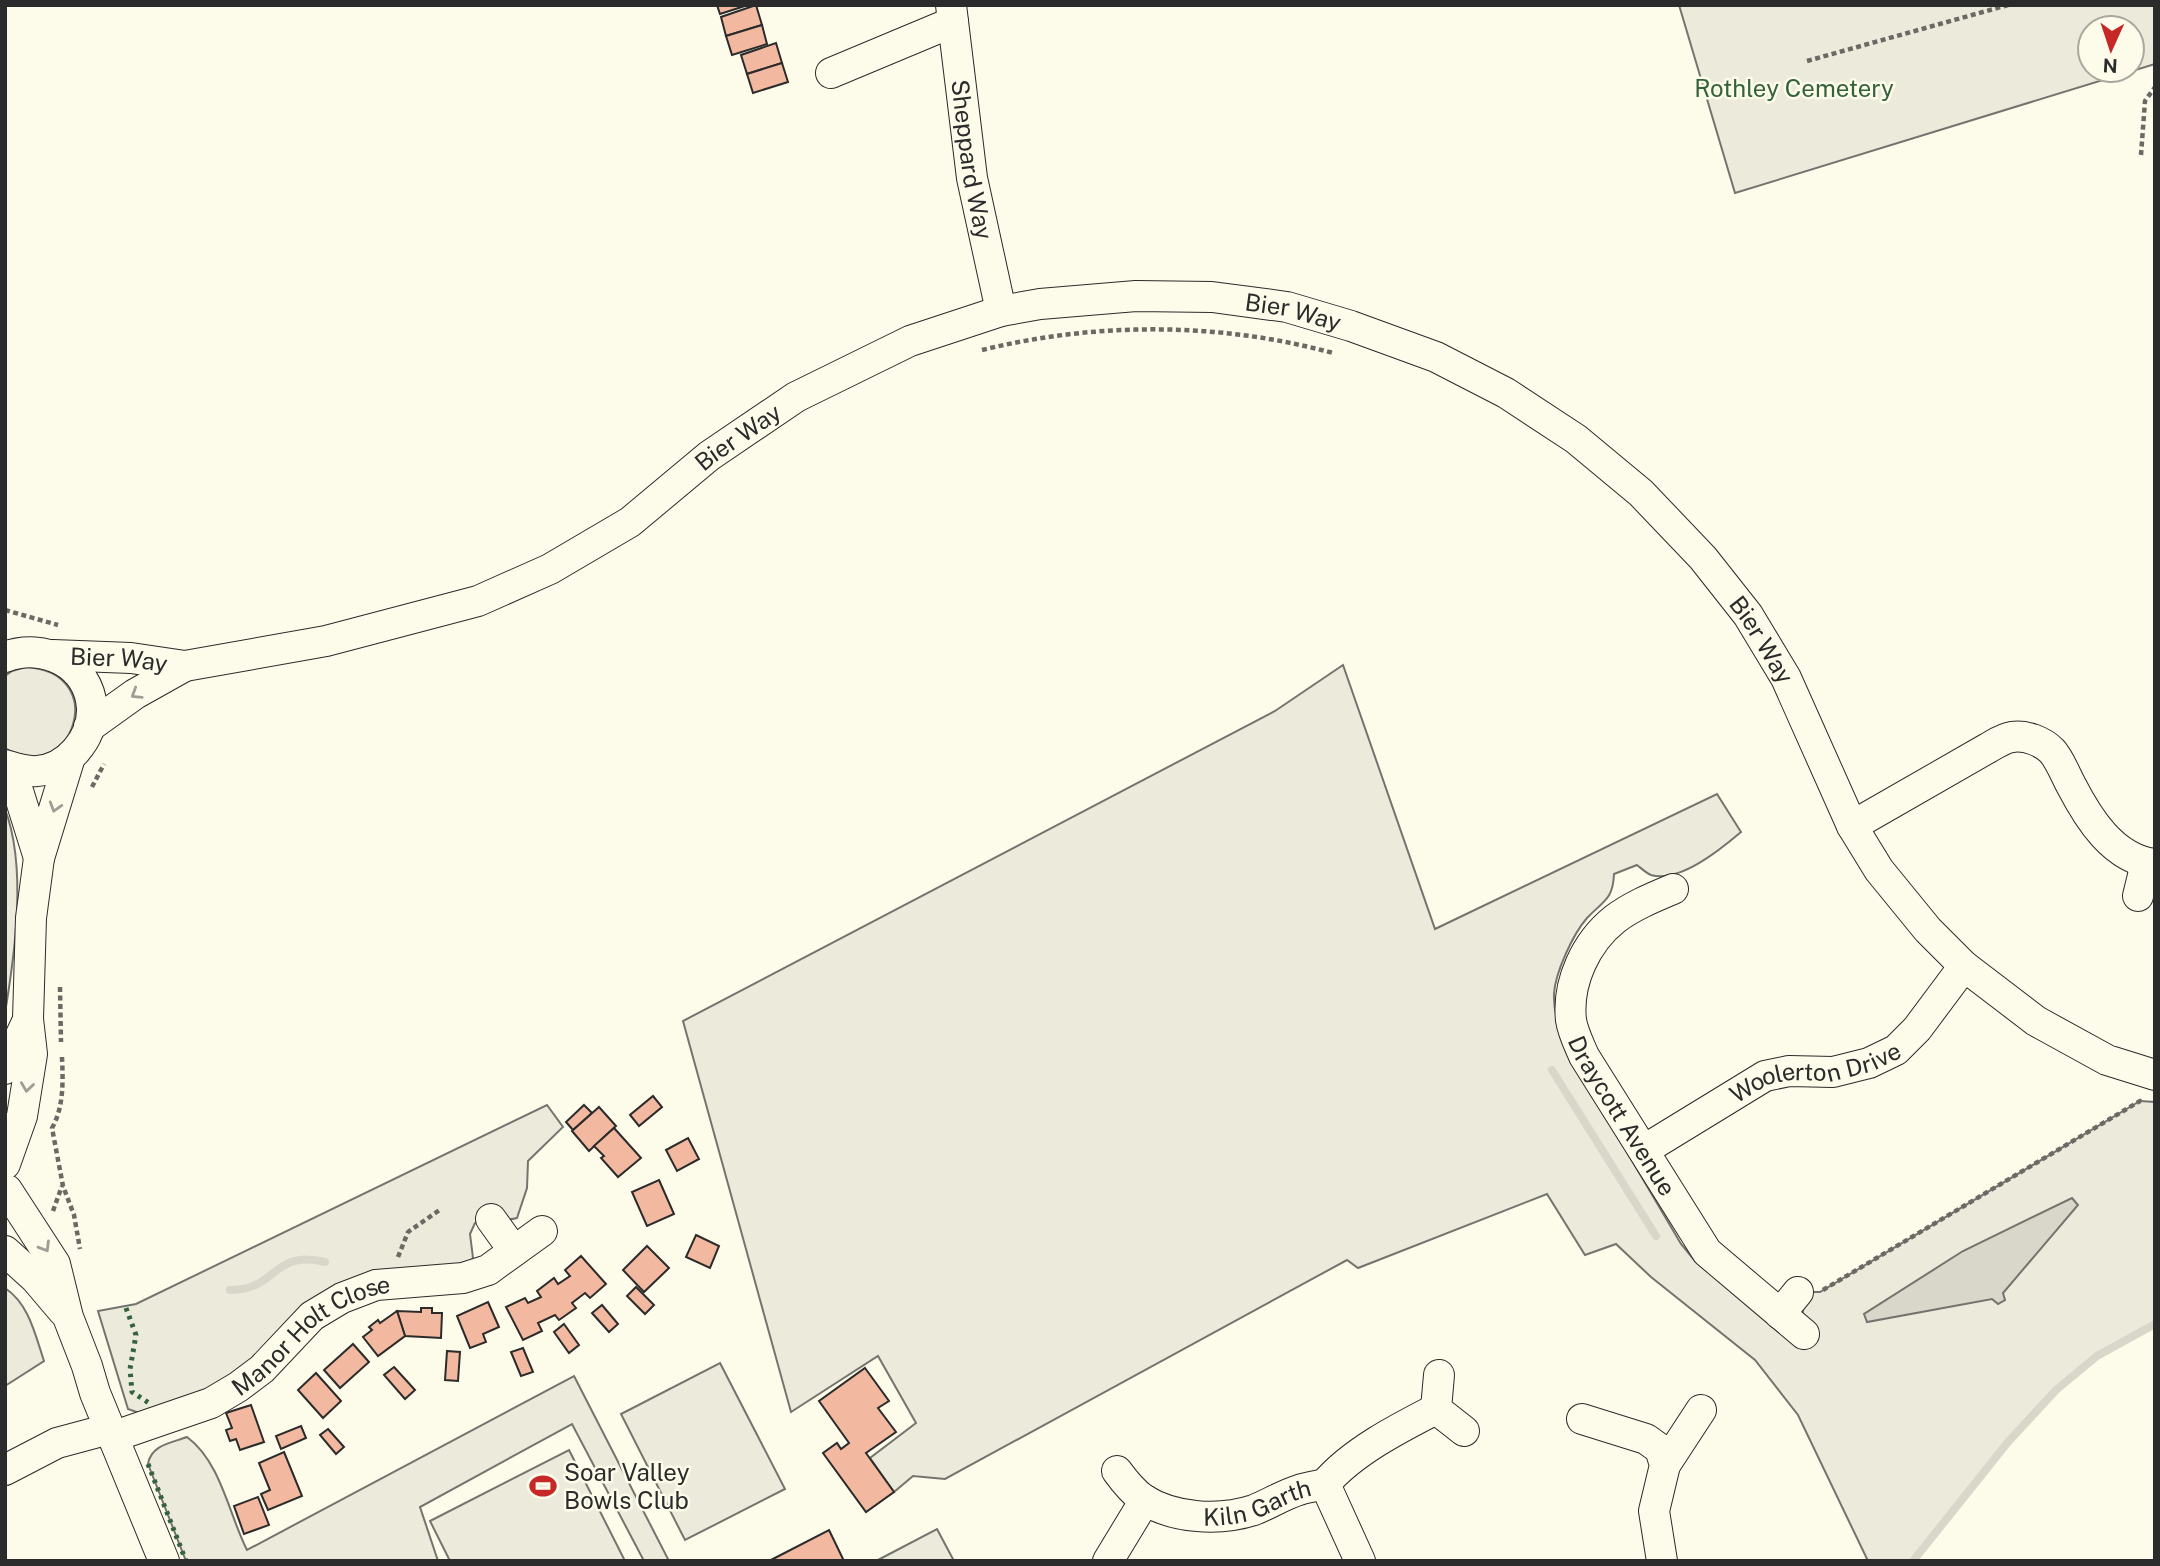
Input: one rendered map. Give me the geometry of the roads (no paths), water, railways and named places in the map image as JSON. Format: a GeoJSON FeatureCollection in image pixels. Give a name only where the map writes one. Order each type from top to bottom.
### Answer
{"type":"FeatureCollection","features":[{"type":"Feature","properties":{"kind":"street"},"geometry":{"type":"LineString","coordinates":[[831,73],[952,14]]}},
{"type":"Feature","properties":{"kind":"street","name":"Sheppard Way"},"geometry":{"type":"LineString","coordinates":[[952,14],[972,178],[1001,311]]}},
{"type":"Feature","properties":{"kind":"street","name":"Bier Way"},"geometry":{"type":"LineString","coordinates":[[44,653],[131,658],[185,666],[326,641],[478,601],[550,569],[631,522],[709,456],[796,397],[909,341],[1001,311],[1040,304],[1136,296],[1212,297],[1287,307],[1351,326],[1436,357],[1506,393],[1576,439],[1641,493],[1703,558],[1748,615],[1786,678],[1852,826],[1879,870],[1928,930],[1964,966],[2036,1021],[2150,1084]]}},
{"type":"Feature","properties":{"kind":"street"},"geometry":{"type":"LineString","coordinates":[[5,635],[68,663],[89,692],[92,709],[89,727],[82,743],[71,757],[39,858],[31,918],[28,1019],[32,1054],[22,1116],[6,1182],[18,1210],[35,1231],[54,1264],[68,1317],[111,1433],[164,1561]]}},
{"type":"Feature","properties":{"kind":"street"},"geometry":{"type":"LineString","coordinates":[[5,657],[18,652],[44,653]]}},
{"type":"Feature","properties":{"kind":"street","name":"Bier Way"},"geometry":{"type":"LineString","coordinates":[[89,727],[135,694],[185,666]]}},
{"type":"Feature","properties":{"kind":"street"},"geometry":{"type":"LineString","coordinates":[[1852,826],[1987,748],[2010,737],[2027,737],[2053,752],[2094,825],[2129,856],[2150,863],[2138,895]]}},
{"type":"Feature","properties":{"kind":"street"},"geometry":{"type":"LineString","coordinates":[[5,767],[37,771],[55,766],[71,757]]}},
{"type":"Feature","properties":{"kind":"street"},"geometry":{"type":"LineString","coordinates":[[5,767],[19,791],[39,858]]}},
{"type":"Feature","properties":{"kind":"street","name":"Draycott Avenue"},"geometry":{"type":"LineString","coordinates":[[1673,889],[1639,892],[1600,933],[1586,953],[1575,976],[1571,1020],[1576,1038],[1584,1056],[1707,1252],[1789,1303],[1804,1334]]}},
{"type":"Feature","properties":{"kind":"street","name":"Woolerton Drive"},"geometry":{"type":"LineString","coordinates":[[1644,1150],[1765,1076],[1789,1071],[1833,1072],[1869,1063],[1896,1050],[1917,1029],[1964,966]]}},
{"type":"Feature","properties":{"kind":"street"},"geometry":{"type":"LineString","coordinates":[[5,1069],[28,1019]]}},
{"type":"Feature","properties":{"kind":"street"},"geometry":{"type":"LineString","coordinates":[[491,1219],[514,1251]]}},
{"type":"Feature","properties":{"kind":"street","name":"Manor Holt Close"},"geometry":{"type":"LineString","coordinates":[[5,1470],[57,1443],[111,1433],[211,1403],[262,1369],[312,1315],[342,1298],[376,1285],[463,1278],[488,1269],[541,1231]]}},
{"type":"Feature","properties":{"kind":"street"},"geometry":{"type":"LineString","coordinates":[[5,1251],[35,1278],[68,1317]]}},
{"type":"Feature","properties":{"kind":"street"},"geometry":{"type":"LineString","coordinates":[[1436,1409],[1439,1375]]}},
{"type":"Feature","properties":{"kind":"street"},"geometry":{"type":"LineString","coordinates":[[1436,1409],[1464,1431]]}},
{"type":"Feature","properties":{"kind":"street"},"geometry":{"type":"LineString","coordinates":[[1325,1484],[1339,1468],[1406,1424],[1436,1409]]}},
{"type":"Feature","properties":{"kind":"street"},"geometry":{"type":"LineString","coordinates":[[1660,1550],[1654,1511],[1665,1465],[1701,1410]]}},
{"type":"Feature","properties":{"kind":"street"},"geometry":{"type":"LineString","coordinates":[[1583,1419],[1646,1439],[1660,1449],[1665,1465]]}},
{"type":"Feature","properties":{"kind":"street","name":"Kiln Garth"},"geometry":{"type":"LineString","coordinates":[[1117,1471],[1129,1488],[1145,1500],[1191,1515],[1221,1518],[1253,1510],[1298,1490],[1325,1484],[1360,1561]]}},
{"type":"Feature","properties":{"kind":"street"},"geometry":{"type":"LineString","coordinates":[[1108,1561],[1145,1500]]}},
{"type":"Feature","properties":{"kind":"waterway"},"geometry":{"type":"LineString","coordinates":[[1552,1070],[1656,1236]]}},
{"type":"Feature","properties":{"kind":"waterway"},"geometry":{"type":"LineString","coordinates":[[230,1290],[258,1284],[284,1265],[295,1261],[308,1259],[325,1262]]}},
{"type":"Feature","properties":{"kind":"waterway"},"geometry":{"type":"LineString","coordinates":[[1913,1561],[2008,1442],[2056,1390],[2097,1356],[2155,1324]]}},
{"type":"Feature","properties":{"kind":"place","name":"Soar Valley Bowls Club"},"geometry":{"type":"Point","coordinates":[543,1486]}},
{"type":"Feature","properties":{"kind":"park label","name":"Rothley Cemetery"},"geometry":{"type":"Point","coordinates":[1794,88]}}]}
